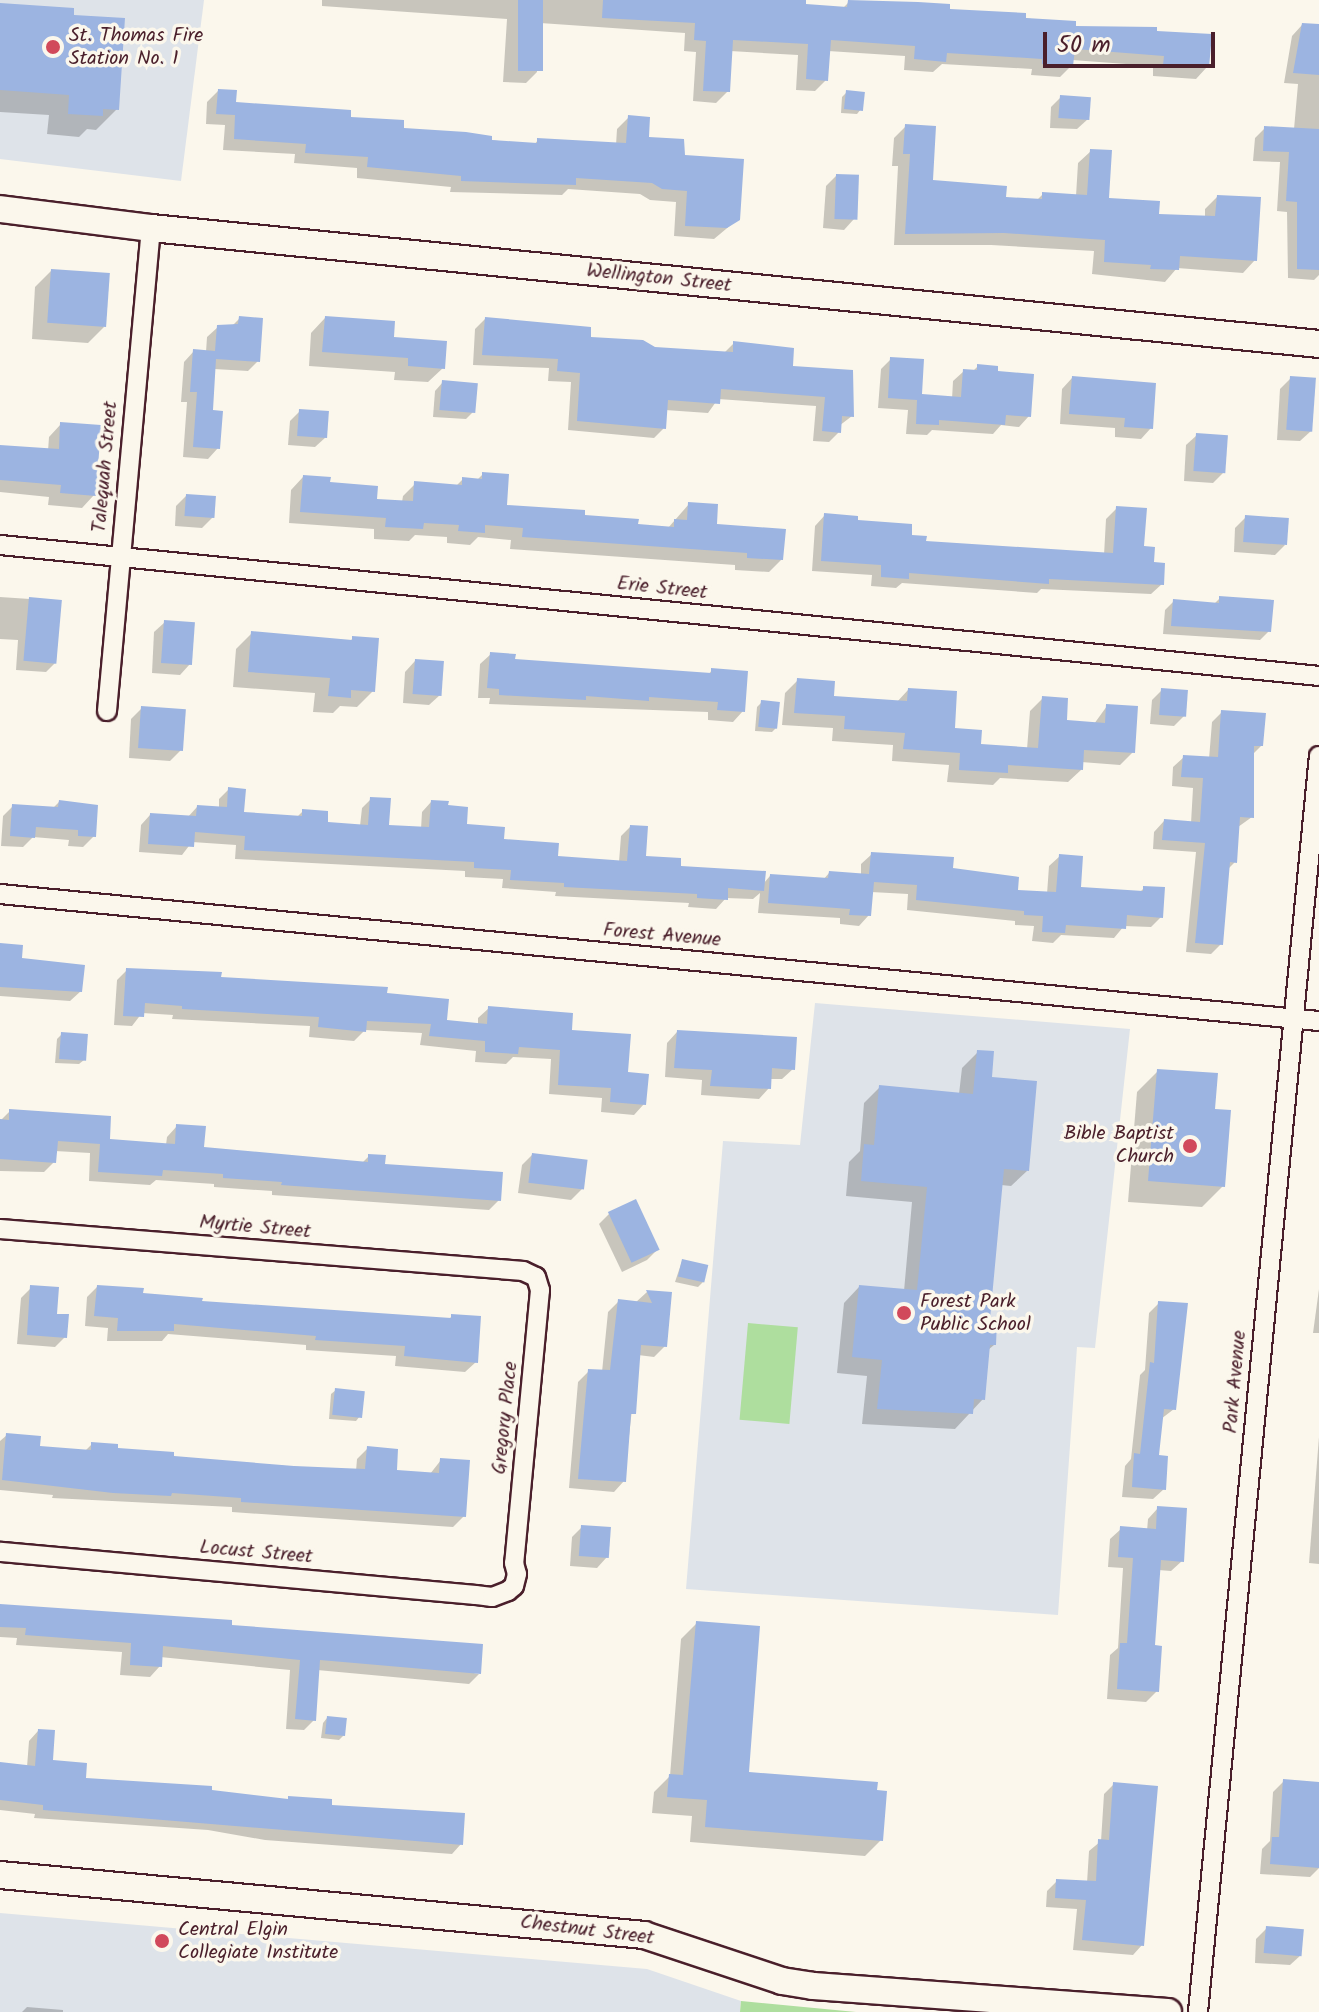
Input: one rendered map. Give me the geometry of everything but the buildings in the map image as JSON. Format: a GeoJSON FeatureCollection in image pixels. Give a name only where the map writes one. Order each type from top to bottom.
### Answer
{"type":"FeatureCollection","features":[{"type":"Feature","properties":{"kind":"street","name":"Wellington Street"},"geometry":{"type":"LineString","coordinates":[[0,209],[151,228],[1319,344]]}},
{"type":"Feature","properties":{"kind":"street","name":"Talequah Street"},"geometry":{"type":"LineString","coordinates":[[107,711],[151,228]]}},
{"type":"Feature","properties":{"kind":"street","name":"Erie Street"},"geometry":{"type":"LineString","coordinates":[[0,545],[1319,676]]}},
{"type":"Feature","properties":{"kind":"street","name":"Park Avenue"},"geometry":{"type":"LineString","coordinates":[[1198,2012],[1319,756]]}},
{"type":"Feature","properties":{"kind":"street","name":"Forest Avenue"},"geometry":{"type":"LineString","coordinates":[[0,894],[1319,1021]]}},
{"type":"Feature","properties":{"kind":"street","name":"Myrtie Street"},"geometry":{"type":"LineString","coordinates":[[0,1229],[507,1271]]}},
{"type":"Feature","properties":{"kind":"street","name":"Gregory Place"},"geometry":{"type":"LineString","coordinates":[[507,1271],[523,1271],[536,1277],[540,1290],[514,1563],[517,1574],[514,1586],[508,1591]]}},
{"type":"Feature","properties":{"kind":"street","name":"Locust Street"},"geometry":{"type":"LineString","coordinates":[[0,1552],[492,1597],[508,1591]]}},
{"type":"Feature","properties":{"kind":"street","name":"Chestnut Street"},"geometry":{"type":"LineString","coordinates":[[0,1875],[644,1935],[782,1981],[813,1986],[1168,2012]]}},
{"type":"Feature","properties":{"kind":"shaded area"},"geometry":{"type":"Polygon","coordinates":[[[0,0],[204,0],[181,181],[0,159],[0,0]]]}},
{"type":"Feature","properties":{"kind":"shaded area","name":"Forest Park Public School"},"geometry":{"type":"Polygon","coordinates":[[[815,1003],[1130,1029],[1095,1348],[1077,1347],[1058,1615],[686,1589],[723,1141],[800,1145],[815,1003]]]}},
{"type":"Feature","properties":{"kind":"shaded area","name":"Central Elgin Collegiate Institute"},"geometry":{"type":"Polygon","coordinates":[[[0,1913],[647,1969],[741,2001],[740,2012],[0,2012],[0,1913]]]}},
{"type":"Feature","properties":{"kind":"green space"},"geometry":{"type":"Polygon","coordinates":[[[748,1323],[798,1327],[789,1424],[740,1420],[748,1323]]]}},
{"type":"Feature","properties":{"kind":"green space"},"geometry":{"type":"Polygon","coordinates":[[[741,2001],[856,2012],[740,2012],[741,2001]]]}},
{"type":"Feature","properties":{"kind":"place","name":"St. Thomas Fire Station No. 1"},"geometry":{"type":"Point","coordinates":[53,47]}},
{"type":"Feature","properties":{"kind":"place","name":"Bible Baptist Church"},"geometry":{"type":"Point","coordinates":[1190,1146]}},
{"type":"Feature","properties":{"kind":"place","name":"Forest Park Public School"},"geometry":{"type":"Point","coordinates":[904,1313]}},
{"type":"Feature","properties":{"kind":"place","name":"Central Elgin Collegiate Institute"},"geometry":{"type":"Point","coordinates":[162,1941]}}]}
